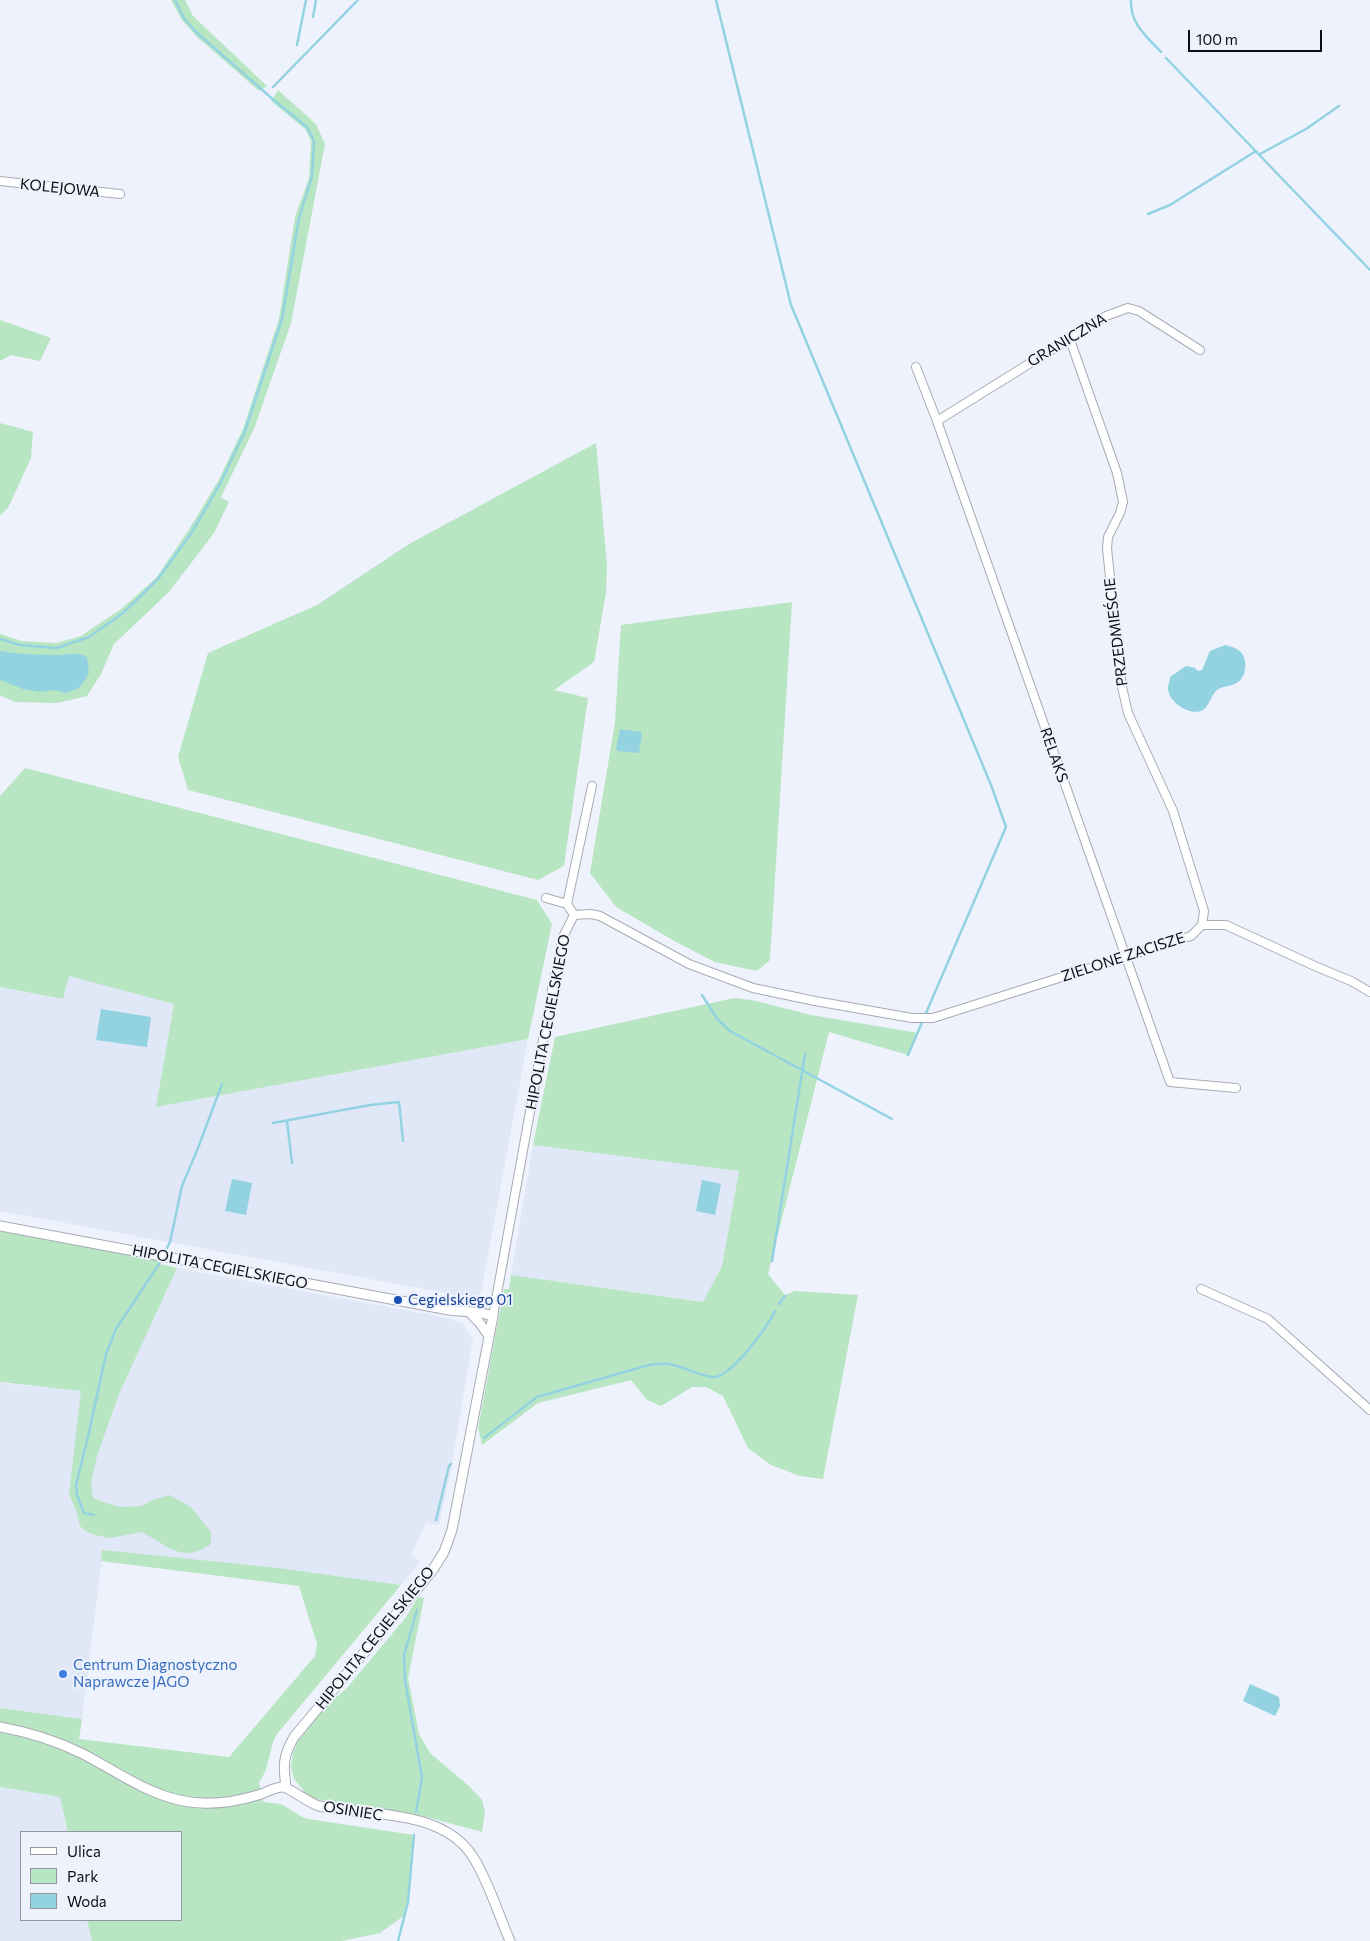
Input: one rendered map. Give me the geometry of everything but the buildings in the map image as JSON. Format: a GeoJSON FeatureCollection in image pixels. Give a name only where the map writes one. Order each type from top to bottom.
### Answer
{"type":"FeatureCollection","features":[{"type":"Feature","properties":{"kind":"street","name":"KOLEJOWA"},"geometry":{"type":"LineString","coordinates":[[0,181],[120,194]]}},
{"type":"Feature","properties":{"kind":"street","name":"GRANICZNA"},"geometry":{"type":"LineString","coordinates":[[937,421],[1069,337],[1118,310],[1128,308],[1139,310],[1200,350]]}},
{"type":"Feature","properties":{"kind":"street","name":"PRZEDMIEŚCIE"},"geometry":{"type":"LineString","coordinates":[[1069,337],[1117,473],[1123,502],[1120,513],[1108,537],[1106,549],[1122,687],[1128,713],[1173,811],[1204,911],[1202,925]]}},
{"type":"Feature","properties":{"kind":"street","name":"RELAKS"},"geometry":{"type":"LineString","coordinates":[[916,367],[937,421],[1170,1082],[1236,1088]]}},
{"type":"Feature","properties":{"kind":"street"},"geometry":{"type":"LineString","coordinates":[[567,904],[592,786]]}},
{"type":"Feature","properties":{"kind":"street"},"geometry":{"type":"LineString","coordinates":[[546,898],[567,904],[574,915]]}},
{"type":"Feature","properties":{"kind":"street","name":"HIPOLITA CEGIELSKIEGO"},"geometry":{"type":"LineString","coordinates":[[286,1787],[283,1763],[294,1737],[432,1571],[444,1552],[452,1530],[556,971],[563,937],[574,915],[591,914],[600,916],[689,964],[753,988],[816,1001],[924,1019]]}},
{"type":"Feature","properties":{"kind":"street","name":"ZIELONE ZACISZE"},"geometry":{"type":"LineString","coordinates":[[924,1019],[938,1017],[1191,936],[1202,925],[1226,925],[1350,981],[1370,992]]}},
{"type":"Feature","properties":{"kind":"street","name":"HIPOLITA CEGIELSKIEGO"},"geometry":{"type":"LineString","coordinates":[[0,1226],[470,1313],[483,1312],[493,1316]]}},
{"type":"Feature","properties":{"kind":"street"},"geometry":{"type":"LineString","coordinates":[[1201,1289],[1268,1319],[1370,1410]]}},
{"type":"Feature","properties":{"kind":"street"},"geometry":{"type":"LineString","coordinates":[[470,1313],[489,1336]]}},
{"type":"Feature","properties":{"kind":"street"},"geometry":{"type":"LineString","coordinates":[[0,1727],[36,1736],[77,1751],[144,1787],[181,1800],[210,1804],[226,1803],[286,1787]]}},
{"type":"Feature","properties":{"kind":"street","name":"OSINIEC"},"geometry":{"type":"LineString","coordinates":[[286,1787],[310,1803],[319,1806],[411,1819],[438,1826],[453,1834],[473,1857],[510,1941]]}},
{"type":"Feature","properties":{"kind":"shaded area"},"geometry":{"type":"Polygon","coordinates":[[[68,975],[174,1004],[156,1107],[528,1039],[481,1293],[473,1298],[0,1211],[0,987],[62,999],[68,975]]]}},
{"type":"Feature","properties":{"kind":"shaded area"},"geometry":{"type":"Polygon","coordinates":[[[533,1145],[739,1171],[722,1266],[704,1302],[511,1275],[533,1145]]]}},
{"type":"Feature","properties":{"kind":"shaded area"},"geometry":{"type":"Polygon","coordinates":[[[177,1268],[448,1318],[462,1323],[473,1339],[451,1470],[439,1525],[426,1523],[411,1555],[420,1562],[401,1585],[279,1568],[103,1551],[82,1719],[0,1708],[0,1383],[119,1394],[177,1268]]]}},
{"type":"Feature","properties":{"kind":"shaded area"},"geometry":{"type":"Polygon","coordinates":[[[0,1787],[60,1797],[68,1831],[20,1831],[20,1921],[87,1921],[92,1941],[0,1941],[0,1787]]]}},
{"type":"Feature","properties":{"kind":"green space"},"geometry":{"type":"Polygon","coordinates":[[[171,0],[185,0],[193,16],[267,86],[259,91],[197,37],[182,20],[171,0]]]}},
{"type":"Feature","properties":{"kind":"green space"},"geometry":{"type":"Polygon","coordinates":[[[278,90],[316,124],[325,144],[291,323],[254,429],[221,497],[229,502],[214,533],[169,592],[114,644],[101,674],[87,696],[57,703],[15,702],[0,695],[0,634],[22,641],[56,643],[81,636],[121,609],[156,578],[188,531],[218,481],[243,429],[279,319],[295,217],[309,178],[311,141],[305,129],[271,101],[278,90]]]}},
{"type":"Feature","properties":{"kind":"green space"},"geometry":{"type":"Polygon","coordinates":[[[0,320],[51,338],[40,361],[11,355],[0,361],[0,320]]]}},
{"type":"Feature","properties":{"kind":"green space"},"geometry":{"type":"Polygon","coordinates":[[[0,423],[33,432],[31,458],[8,508],[0,515],[0,423]]]}},
{"type":"Feature","properties":{"kind":"green space"},"geometry":{"type":"Polygon","coordinates":[[[596,443],[607,565],[606,593],[594,662],[554,690],[588,698],[564,866],[538,880],[188,790],[178,757],[208,653],[317,605],[409,544],[596,443]]]}},
{"type":"Feature","properties":{"kind":"green space"},"geometry":{"type":"Polygon","coordinates":[[[792,602],[770,960],[757,971],[715,962],[616,907],[590,873],[615,722],[621,625],[792,602]]]}},
{"type":"Feature","properties":{"kind":"green space"},"geometry":{"type":"Polygon","coordinates":[[[25,768],[537,900],[552,924],[528,1039],[156,1107],[174,1004],[69,976],[63,999],[0,987],[0,796],[25,768]]]}},
{"type":"Feature","properties":{"kind":"green space"},"geometry":{"type":"Polygon","coordinates":[[[734,998],[752,1000],[811,1015],[918,1033],[908,1055],[829,1032],[768,1274],[785,1295],[795,1291],[858,1295],[823,1479],[800,1476],[771,1465],[748,1448],[723,1396],[706,1387],[692,1387],[661,1406],[647,1400],[631,1380],[538,1403],[482,1445],[478,1428],[504,1289],[509,1289],[511,1275],[703,1302],[722,1266],[739,1171],[533,1145],[555,1037],[734,998]]]}},
{"type":"Feature","properties":{"kind":"green space"},"geometry":{"type":"Polygon","coordinates":[[[0,1231],[161,1260],[160,1264],[177,1268],[119,1394],[97,1456],[91,1483],[93,1498],[121,1507],[141,1506],[169,1495],[191,1507],[211,1532],[211,1544],[192,1553],[184,1553],[168,1547],[142,1532],[110,1538],[87,1532],[80,1526],[69,1494],[81,1391],[0,1382],[0,1231]]]}},
{"type":"Feature","properties":{"kind":"green space"},"geometry":{"type":"Polygon","coordinates":[[[102,1550],[279,1568],[401,1585],[277,1734],[263,1777],[259,1782],[263,1802],[281,1804],[302,1817],[414,1835],[408,1902],[405,1915],[380,1933],[342,1941],[92,1941],[87,1921],[182,1921],[182,1831],[68,1831],[60,1797],[0,1787],[0,1708],[82,1719],[79,1739],[229,1757],[315,1656],[317,1644],[299,1586],[101,1561],[102,1550]]]}},
{"type":"Feature","properties":{"kind":"green space"},"geometry":{"type":"Polygon","coordinates":[[[418,1597],[424,1598],[408,1678],[419,1734],[430,1753],[470,1787],[482,1800],[485,1812],[482,1832],[423,1816],[335,1804],[308,1796],[294,1779],[291,1767],[293,1753],[298,1741],[327,1704],[346,1689],[406,1617],[418,1597]]]}},
{"type":"Feature","properties":{"kind":"water"},"geometry":{"type":"Polygon","coordinates":[[[1225,645],[1237,649],[1243,654],[1245,672],[1241,679],[1236,684],[1216,691],[1203,710],[1198,712],[1181,707],[1169,693],[1170,677],[1186,666],[1195,668],[1198,671],[1202,670],[1210,651],[1225,645]]]}},
{"type":"Feature","properties":{"kind":"water"},"geometry":{"type":"Polygon","coordinates":[[[0,651],[42,655],[77,654],[87,657],[89,673],[79,688],[66,693],[54,690],[41,692],[23,689],[0,680],[0,651]]]}},
{"type":"Feature","properties":{"kind":"water"},"geometry":{"type":"Polygon","coordinates":[[[620,729],[641,732],[639,753],[618,751],[616,749],[620,729]]]}},
{"type":"Feature","properties":{"kind":"water"},"geometry":{"type":"Polygon","coordinates":[[[101,1009],[151,1017],[147,1047],[96,1040],[101,1009]]]}},
{"type":"Feature","properties":{"kind":"water"},"geometry":{"type":"Polygon","coordinates":[[[232,1179],[252,1183],[246,1215],[225,1211],[232,1179]]]}},
{"type":"Feature","properties":{"kind":"water"},"geometry":{"type":"Polygon","coordinates":[[[702,1180],[721,1184],[715,1215],[696,1211],[702,1180]]]}},
{"type":"Feature","properties":{"kind":"water"},"geometry":{"type":"Polygon","coordinates":[[[1250,1684],[1279,1697],[1280,1706],[1275,1716],[1243,1701],[1250,1684]]]}},
{"type":"Feature","properties":{"kind":"waterway"},"geometry":{"type":"LineString","coordinates":[[0,639],[20,645],[57,648],[89,637],[123,613],[158,579],[192,532],[220,484],[245,431],[282,319],[299,218],[312,176],[314,141],[307,127],[197,33],[183,17],[175,0]]}},
{"type":"Feature","properties":{"kind":"waterway"},"geometry":{"type":"LineString","coordinates":[[297,45],[306,0]]}},
{"type":"Feature","properties":{"kind":"waterway"},"geometry":{"type":"LineString","coordinates":[[313,17],[316,0]]}},
{"type":"Feature","properties":{"kind":"waterway"},"geometry":{"type":"LineString","coordinates":[[273,87],[358,0]]}},
{"type":"Feature","properties":{"kind":"waterway"},"geometry":{"type":"LineString","coordinates":[[716,0],[791,305],[991,785],[1006,827],[908,1055]]}},
{"type":"Feature","properties":{"kind":"waterway"},"geometry":{"type":"LineString","coordinates":[[1131,0],[1131,8],[1136,23],[1161,52]]}},
{"type":"Feature","properties":{"kind":"waterway"},"geometry":{"type":"LineString","coordinates":[[1166,58],[1370,270]]}},
{"type":"Feature","properties":{"kind":"waterway"},"geometry":{"type":"LineString","coordinates":[[1260,154],[1306,129],[1339,106]]}},
{"type":"Feature","properties":{"kind":"waterway"},"geometry":{"type":"LineString","coordinates":[[1148,214],[1170,205],[1256,151]]}},
{"type":"Feature","properties":{"kind":"waterway"},"geometry":{"type":"LineString","coordinates":[[702,995],[718,1020],[730,1031],[892,1119]]}},
{"type":"Feature","properties":{"kind":"waterway"},"geometry":{"type":"LineString","coordinates":[[772,1261],[805,1054]]}},
{"type":"Feature","properties":{"kind":"waterway"},"geometry":{"type":"LineString","coordinates":[[94,1515],[84,1513],[77,1495],[76,1485],[106,1354],[116,1329],[159,1264],[170,1242],[182,1186],[222,1084]]}},
{"type":"Feature","properties":{"kind":"waterway"},"geometry":{"type":"LineString","coordinates":[[273,1123],[370,1105],[399,1102],[403,1141]]}},
{"type":"Feature","properties":{"kind":"waterway"},"geometry":{"type":"LineString","coordinates":[[287,1121],[292,1163]]}},
{"type":"Feature","properties":{"kind":"waterway"},"geometry":{"type":"LineString","coordinates":[[779,1304],[785,1296]]}},
{"type":"Feature","properties":{"kind":"waterway"},"geometry":{"type":"LineString","coordinates":[[484,1438],[537,1397],[649,1365],[668,1364],[707,1376],[720,1375],[739,1361],[765,1328],[775,1311]]}},
{"type":"Feature","properties":{"kind":"waterway"},"geometry":{"type":"LineString","coordinates":[[436,1520],[451,1464]]}},
{"type":"Feature","properties":{"kind":"waterway"},"geometry":{"type":"LineString","coordinates":[[416,1812],[422,1778],[405,1680],[404,1655],[417,1610]]}},
{"type":"Feature","properties":{"kind":"waterway"},"geometry":{"type":"LineString","coordinates":[[398,1941],[408,1902],[414,1835]]}},
{"type":"Feature","properties":{"kind":"place","name":"Cegielskiego 01"},"geometry":{"type":"Point","coordinates":[398,1300]}},
{"type":"Feature","properties":{"kind":"place","name":"Centrum Diagnostyczno Naprawcze JAGO"},"geometry":{"type":"Point","coordinates":[63,1674]}}]}
